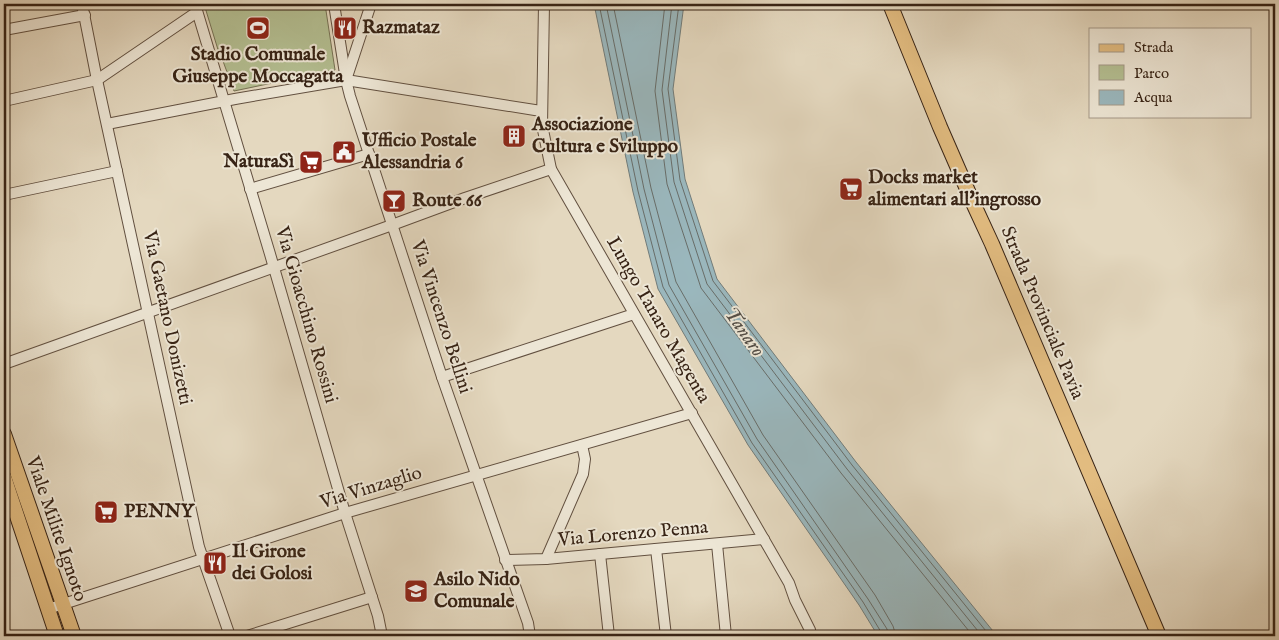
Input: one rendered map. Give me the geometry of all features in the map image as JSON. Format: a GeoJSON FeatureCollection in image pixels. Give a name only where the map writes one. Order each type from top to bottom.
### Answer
{"type":"FeatureCollection","features":[{"type":"Feature","properties":{"kind":"main road","name":"Strada Provinciale Pavia"},"geometry":{"type":"LineString","coordinates":[[890,4],[940,127],[992,244],[1159,636]]}},
{"type":"Feature","properties":{"kind":"main road","name":"Viale Milite Ignoto"},"geometry":{"type":"LineString","coordinates":[[4,434],[74,636]]}},
{"type":"Feature","properties":{"kind":"main road","name":"Viale Milite Ignoto"},"geometry":{"type":"LineString","coordinates":[[4,477],[58,636]]}},
{"type":"Feature","properties":{"kind":"street","name":"Via Gaetano Donizetti"},"geometry":{"type":"LineString","coordinates":[[82,4],[199,547],[230,636]]}},
{"type":"Feature","properties":{"kind":"street","name":"Via Vincenzo Bellini"},"geometry":{"type":"LineString","coordinates":[[334,4],[346,80],[442,377],[528,623],[530,636]]}},
{"type":"Feature","properties":{"kind":"street"},"geometry":{"type":"LineString","coordinates":[[346,80],[371,4]]}},
{"type":"Feature","properties":{"kind":"street","name":"Lungo Tanaro Magenta"},"geometry":{"type":"LineString","coordinates":[[544,4],[542,125],[551,169],[789,583],[794,600],[810,630],[811,636]]}},
{"type":"Feature","properties":{"kind":"street"},"geometry":{"type":"LineString","coordinates":[[4,101],[97,80],[196,8]]}},
{"type":"Feature","properties":{"kind":"street","name":"Via Gioacchino Rossini"},"geometry":{"type":"LineString","coordinates":[[196,8],[378,616],[382,636]]}},
{"type":"Feature","properties":{"kind":"street"},"geometry":{"type":"LineString","coordinates":[[4,30],[84,15]]}},
{"type":"Feature","properties":{"kind":"street"},"geometry":{"type":"LineString","coordinates":[[107,124],[346,80],[542,111]]}},
{"type":"Feature","properties":{"kind":"street"},"geometry":{"type":"LineString","coordinates":[[250,189],[369,154]]}},
{"type":"Feature","properties":{"kind":"street"},"geometry":{"type":"LineString","coordinates":[[4,364],[464,198],[551,169]]}},
{"type":"Feature","properties":{"kind":"street"},"geometry":{"type":"LineString","coordinates":[[4,195],[117,171]]}},
{"type":"Feature","properties":{"kind":"street"},"geometry":{"type":"LineString","coordinates":[[442,377],[634,314]]}},
{"type":"Feature","properties":{"kind":"street","name":"Via Vinzaglio"},"geometry":{"type":"LineString","coordinates":[[48,609],[346,513],[692,414]]}},
{"type":"Feature","properties":{"kind":"street"},"geometry":{"type":"LineString","coordinates":[[546,559],[583,474],[585,459],[582,445]]}},
{"type":"Feature","properties":{"kind":"street","name":"Via Lorenzo Penna"},"geometry":{"type":"LineString","coordinates":[[506,560],[546,559],[764,539]]}},
{"type":"Feature","properties":{"kind":"street"},"geometry":{"type":"LineString","coordinates":[[717,544],[726,636]]}},
{"type":"Feature","properties":{"kind":"street"},"geometry":{"type":"LineString","coordinates":[[656,549],[666,636]]}},
{"type":"Feature","properties":{"kind":"street"},"geometry":{"type":"LineString","coordinates":[[600,554],[609,636]]}},
{"type":"Feature","properties":{"kind":"street"},"geometry":{"type":"LineString","coordinates":[[247,636],[372,597]]}},
{"type":"Feature","properties":{"kind":"green space"},"geometry":{"type":"Polygon","coordinates":[[[204,4],[325,4],[335,70],[234,91],[219,53],[204,4]]]}},
{"type":"Feature","properties":{"kind":"water","name":"Tanaro"},"geometry":{"type":"Polygon","coordinates":[[[594,4],[684,4],[673,89],[685,179],[717,279],[856,462],[997,636],[878,636],[859,605],[748,445],[658,289],[633,192],[594,4]]]}},
{"type":"Feature","properties":{"kind":"place","name":"Stadio Comunale Giuseppe Moccagatta"},"geometry":{"type":"Point","coordinates":[258,28]}},
{"type":"Feature","properties":{"kind":"place","name":"Razmataz"},"geometry":{"type":"Point","coordinates":[345,28]}},
{"type":"Feature","properties":{"kind":"place","name":"Associazione Cultura e Sviluppo"},"geometry":{"type":"Point","coordinates":[514,136]}},
{"type":"Feature","properties":{"kind":"place","name":"Ufficio Postale Alessandria 6"},"geometry":{"type":"Point","coordinates":[344,152]}},
{"type":"Feature","properties":{"kind":"place","name":"NaturaSì"},"geometry":{"type":"Point","coordinates":[311,162]}},
{"type":"Feature","properties":{"kind":"place","name":"Docks market alimentari all'ingrosso"},"geometry":{"type":"Point","coordinates":[851,189]}},
{"type":"Feature","properties":{"kind":"place","name":"Route 66"},"geometry":{"type":"Point","coordinates":[394,201]}},
{"type":"Feature","properties":{"kind":"place","name":"PENNY"},"geometry":{"type":"Point","coordinates":[106,512]}},
{"type":"Feature","properties":{"kind":"place","name":"Il Girone dei Golosi"},"geometry":{"type":"Point","coordinates":[215,563]}},
{"type":"Feature","properties":{"kind":"place","name":"Asilo Nido Comunale"},"geometry":{"type":"Point","coordinates":[416,591]}}]}
